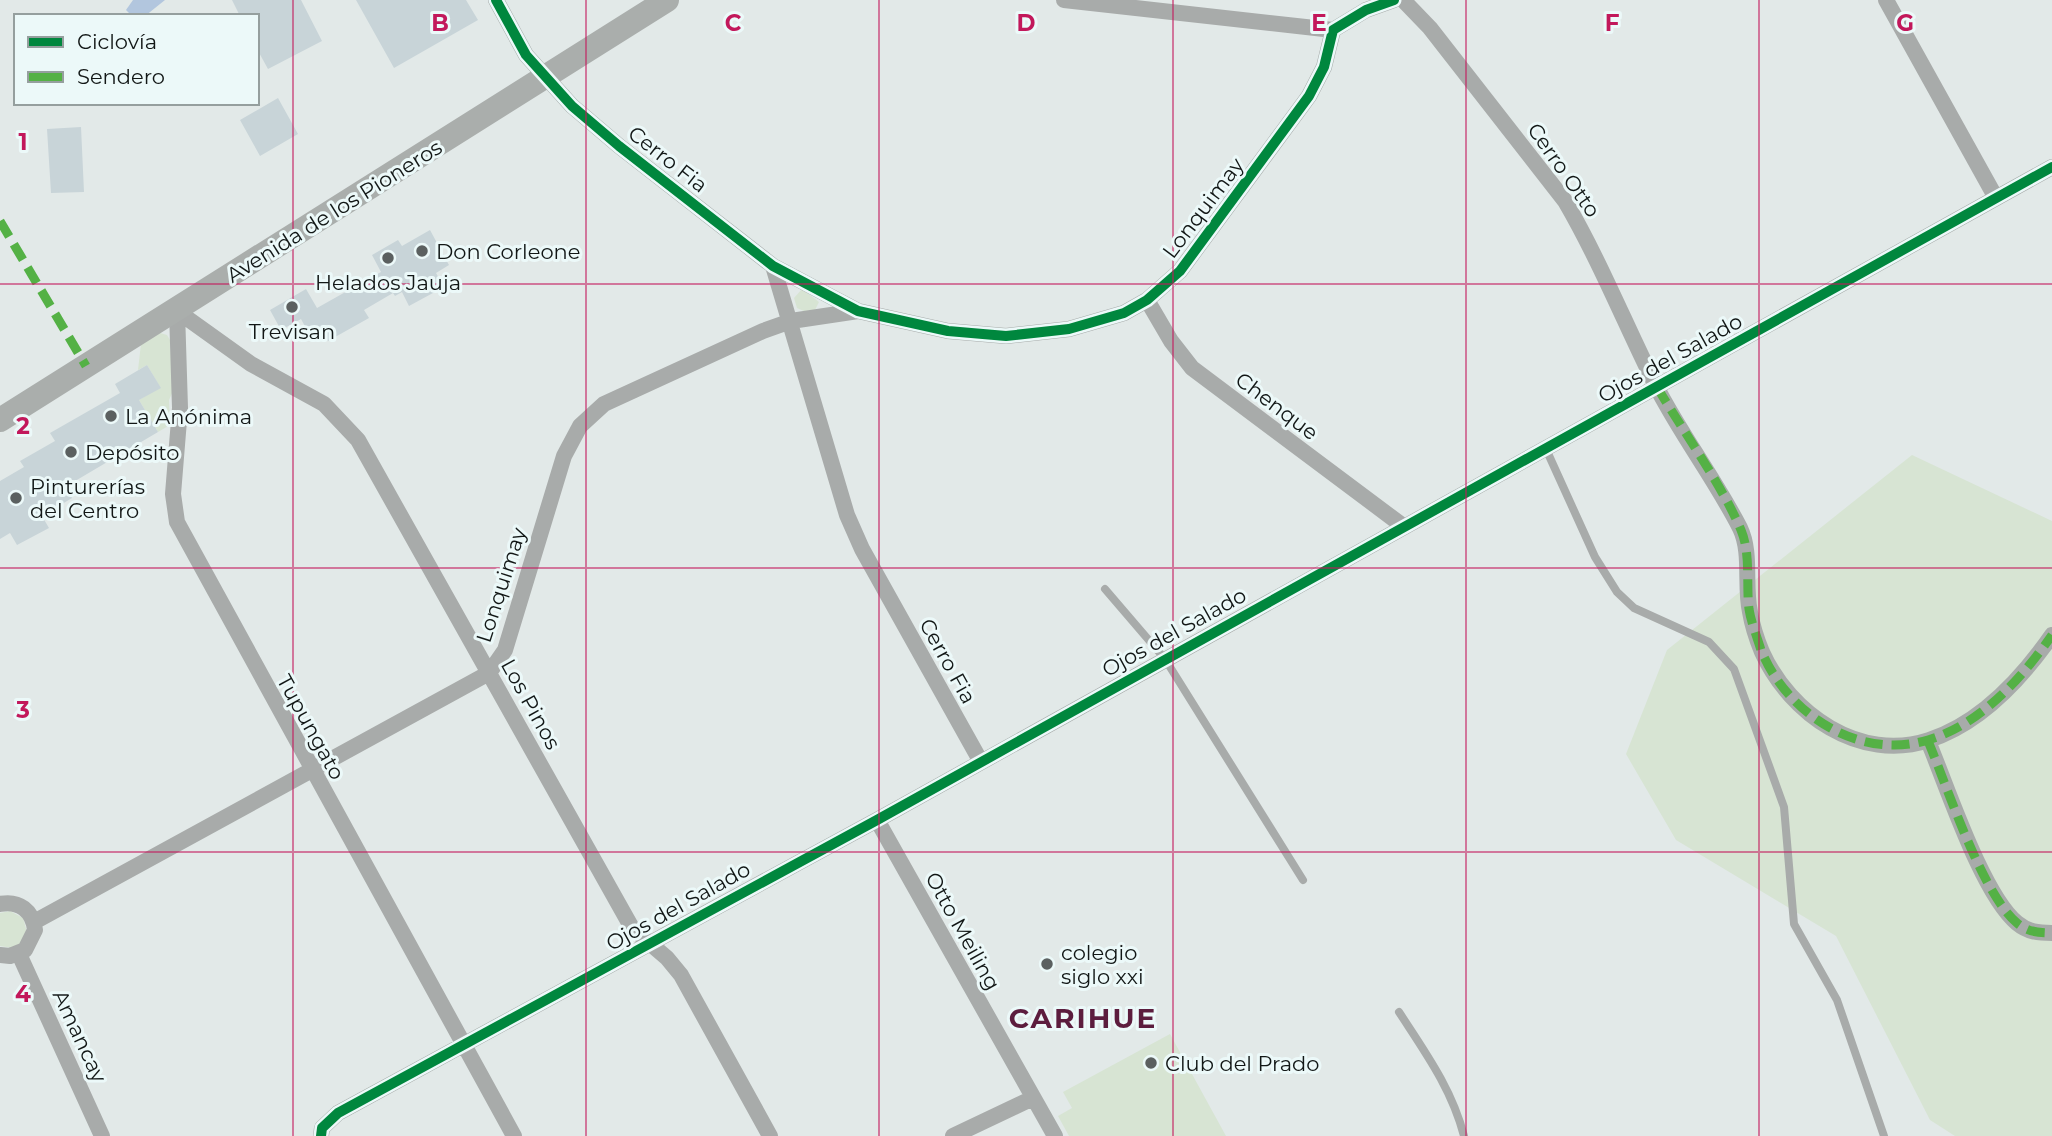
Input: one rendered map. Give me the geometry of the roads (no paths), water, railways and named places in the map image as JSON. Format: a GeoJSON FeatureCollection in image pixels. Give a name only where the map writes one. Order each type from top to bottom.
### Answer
{"type":"FeatureCollection","features":[{"type":"Feature","properties":{"kind":"main road","name":"Avenida de los Pioneros"},"geometry":{"type":"LineString","coordinates":[[0,420],[667,0]]}},
{"type":"Feature","properties":{"kind":"street","name":"Cerro Fia"},"geometry":{"type":"LineString","coordinates":[[496,0],[526,55],[544,77],[619,146],[773,266],[847,515],[862,549],[981,762]]}},
{"type":"Feature","properties":{"kind":"street"},"geometry":{"type":"LineString","coordinates":[[1064,0],[1333,30],[1366,10],[1394,0]]}},
{"type":"Feature","properties":{"kind":"street","name":"Cerro Otto"},"geometry":{"type":"LineString","coordinates":[[1403,0],[1430,28],[1565,201],[1616,295],[1657,387],[1742,532],[1749,611],[1762,651],[1779,682],[1802,709],[1827,728],[1848,737],[1890,745],[1928,741]]}},
{"type":"Feature","properties":{"kind":"street"},"geometry":{"type":"LineString","coordinates":[[1885,0],[1996,198]]}},
{"type":"Feature","properties":{"kind":"street","name":"Lonquimay"},"geometry":{"type":"LineString","coordinates":[[773,266],[858,312],[948,331],[1006,336],[1069,329],[1124,313],[1147,300],[1180,271],[1309,96],[1324,67],[1333,30]]}},
{"type":"Feature","properties":{"kind":"street","name":"Ojos del Salado"},"geometry":{"type":"LineString","coordinates":[[321,1136],[323,1128],[338,1113],[877,820],[2052,167]]}},
{"type":"Feature","properties":{"kind":"street","name":"Chenque"},"geometry":{"type":"LineString","coordinates":[[1147,300],[1171,341],[1192,368],[1403,526]]}},
{"type":"Feature","properties":{"kind":"street","name":"Los Pinos"},"geometry":{"type":"LineString","coordinates":[[177,311],[251,364],[324,404],[344,422],[358,440],[632,928],[667,958],[681,975],[770,1136]]}},
{"type":"Feature","properties":{"kind":"street","name":"Tupungato"},"geometry":{"type":"LineString","coordinates":[[177,311],[180,408],[173,494],[177,522],[461,1045],[514,1136]]}},
{"type":"Feature","properties":{"kind":"street","name":"Lonquimay"},"geometry":{"type":"LineString","coordinates":[[34,922],[489,673],[505,650],[564,456],[580,426],[604,404],[763,331],[791,321],[858,312]]}},
{"type":"Feature","properties":{"kind":"street"},"geometry":{"type":"LineString","coordinates":[[2052,635],[2034,660],[1982,711],[1928,741],[1996,900],[2033,932],[2052,933]]}},
{"type":"Feature","properties":{"kind":"street","name":"Otto Meiling"},"geometry":{"type":"LineString","coordinates":[[877,820],[1055,1136]]}},
{"type":"Feature","properties":{"kind":"street"},"geometry":{"type":"LineString","coordinates":[[0,904],[15,903],[23,907],[34,922],[30,944],[19,954],[0,956]]}},
{"type":"Feature","properties":{"kind":"street","name":"Amancay"},"geometry":{"type":"LineString","coordinates":[[19,954],[102,1136]]}},
{"type":"Feature","properties":{"kind":"street"},"geometry":{"type":"LineString","coordinates":[[953,1136],[1033,1098]]}},
{"type":"Feature","properties":{"kind":"lane"},"geometry":{"type":"LineString","coordinates":[[1546,449],[1595,557],[1617,592],[1634,608],[1709,642],[1734,669],[1784,807],[1794,924],[1837,1000],[1884,1136]]}},
{"type":"Feature","properties":{"kind":"lane"},"geometry":{"type":"LineString","coordinates":[[1105,589],[1165,659],[1303,880]]}},
{"type":"Feature","properties":{"kind":"lane"},"geometry":{"type":"LineString","coordinates":[[1399,1012],[1457,1107],[1464,1136]]}},
{"type":"Feature","properties":{"kind":"water"},"geometry":{"type":"Polygon","coordinates":[[[133,0],[165,0],[148,14],[130,14],[126,10],[133,0]]]}},
{"type":"Feature","properties":{"kind":"place","name":"Don Corleone"},"geometry":{"type":"Point","coordinates":[422,251]}},
{"type":"Feature","properties":{"kind":"place","name":"Helados Jauja"},"geometry":{"type":"Point","coordinates":[388,258]}},
{"type":"Feature","properties":{"kind":"place","name":"Trevisan"},"geometry":{"type":"Point","coordinates":[292,307]}},
{"type":"Feature","properties":{"kind":"place","name":"La Anónima"},"geometry":{"type":"Point","coordinates":[111,416]}},
{"type":"Feature","properties":{"kind":"place","name":"Depósito"},"geometry":{"type":"Point","coordinates":[71,452]}},
{"type":"Feature","properties":{"kind":"place","name":"Pinturerías del Centro"},"geometry":{"type":"Point","coordinates":[16,498]}},
{"type":"Feature","properties":{"kind":"place","name":"colegio siglo xxi"},"geometry":{"type":"Point","coordinates":[1047,964]}},
{"type":"Feature","properties":{"kind":"place","name":"Club del Prado"},"geometry":{"type":"Point","coordinates":[1151,1063]}},
{"type":"Feature","properties":{"kind":"district","name":"CARIHUE"},"geometry":{"type":"Point","coordinates":[1083,1018]}}]}
